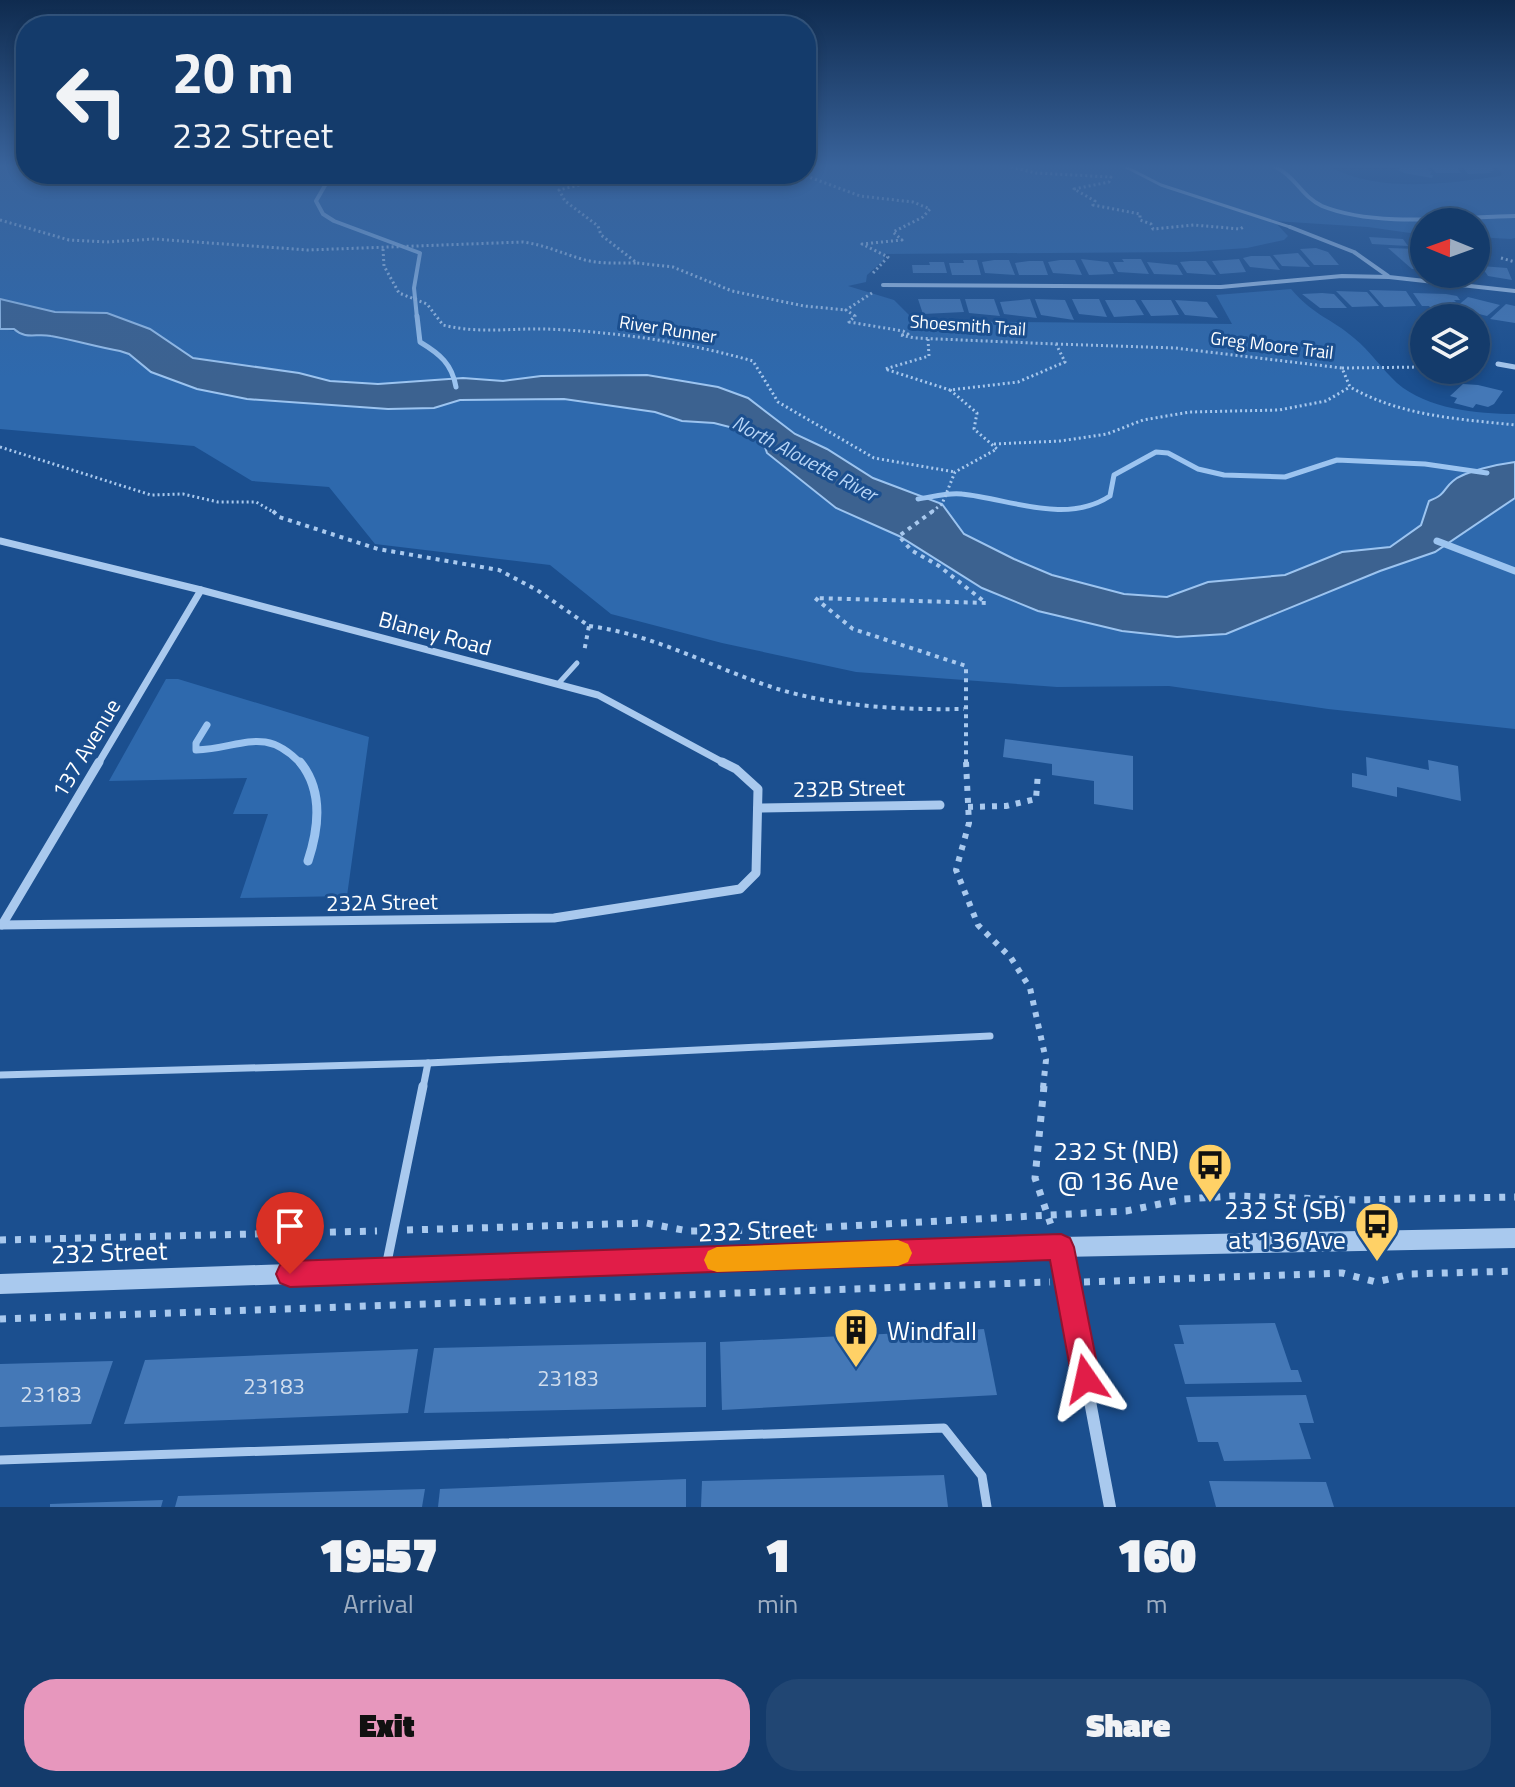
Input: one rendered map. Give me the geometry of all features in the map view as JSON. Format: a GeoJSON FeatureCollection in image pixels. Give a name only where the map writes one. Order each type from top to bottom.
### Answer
{"type":"FeatureCollection","features":[{"type":"Feature","properties":{"kind":"street"},"geometry":{"type":"LineString","coordinates":[[1320,237],[1348,247],[1372,261],[1389,277]]}},
{"type":"Feature","properties":{"kind":"street"},"geometry":{"type":"LineString","coordinates":[[883,285],[1221,287],[1342,276],[1389,277],[1515,291]]}},
{"type":"Feature","properties":{"kind":"street"},"geometry":{"type":"LineString","coordinates":[[1498,364],[1515,367]]}},
{"type":"Feature","properties":{"kind":"street","name":"Blaney Road"},"geometry":{"type":"LineString","coordinates":[[0,541],[201,590],[598,695],[736,769],[758,789],[756,873]]}},
{"type":"Feature","properties":{"kind":"street","name":"137 Avenue"},"geometry":{"type":"LineString","coordinates":[[1,925],[201,590]]}},
{"type":"Feature","properties":{"kind":"street","name":"232B Street"},"geometry":{"type":"LineString","coordinates":[[758,808],[940,805]]}},
{"type":"Feature","properties":{"kind":"street","name":"232A Street"},"geometry":{"type":"LineString","coordinates":[[1,925],[554,918],[740,889],[756,873]]}},
{"type":"Feature","properties":{"kind":"street","name":"232 Street"},"geometry":{"type":"LineString","coordinates":[[0,1284],[1061,1247],[1515,1238]]}},
{"type":"Feature","properties":{"kind":"street"},"geometry":{"type":"LineString","coordinates":[[1061,1247],[1110,1507]]}},
{"type":"Feature","properties":{"kind":"lane"},"geometry":{"type":"LineString","coordinates":[[558,684],[577,663]]}},
{"type":"Feature","properties":{"kind":"lane"},"geometry":{"type":"LineString","coordinates":[[0,1075],[428,1063],[990,1036]]}},
{"type":"Feature","properties":{"kind":"lane"},"geometry":{"type":"LineString","coordinates":[[385,1270],[428,1063]]}},
{"type":"Feature","properties":{"kind":"lane"},"geometry":{"type":"LineString","coordinates":[[0,1460],[944,1428],[982,1476],[987,1507]]}},
{"type":"Feature","properties":{"kind":"path"},"geometry":{"type":"LineString","coordinates":[[60,237],[69,240],[154,239],[308,250],[523,242],[550,246],[603,263],[673,267],[732,291],[804,306],[846,310],[872,293],[874,287]]}},
{"type":"Feature","properties":{"kind":"path"},"geometry":{"type":"LineString","coordinates":[[604,237],[637,263]]}},
{"type":"Feature","properties":{"kind":"path"},"geometry":{"type":"LineString","coordinates":[[873,279],[873,273],[888,257],[862,244],[902,240],[899,237]]}},
{"type":"Feature","properties":{"kind":"path","name":"River Runner"},"geometry":{"type":"LineString","coordinates":[[383,249],[384,266],[399,293],[427,304],[443,325],[471,332],[524,328],[569,330],[709,348],[738,356],[753,361],[778,402],[874,458],[955,472]]}},
{"type":"Feature","properties":{"kind":"path"},"geometry":{"type":"LineString","coordinates":[[1501,258],[1515,262]]}},
{"type":"Feature","properties":{"kind":"path","name":"Shoesmith Trail"},"geometry":{"type":"LineString","coordinates":[[846,310],[855,316],[849,322],[908,334],[902,336],[1056,344],[1065,362],[1018,382],[950,390]]}},
{"type":"Feature","properties":{"kind":"path"},"geometry":{"type":"LineString","coordinates":[[928,339],[929,356],[885,369],[950,390],[977,413],[974,429],[997,449],[955,472],[942,504],[899,536],[911,550],[939,566],[986,603],[815,598],[853,629],[966,666],[964,709],[969,823],[956,870],[978,925],[1011,958],[1030,988],[1046,1060],[1035,1178],[1061,1247]]}},
{"type":"Feature","properties":{"kind":"path","name":"Greg Moore Trail"},"geometry":{"type":"LineString","coordinates":[[1056,344],[1175,348],[1342,368],[1350,387],[1386,404],[1433,415],[1515,425]]}},
{"type":"Feature","properties":{"kind":"path"},"geometry":{"type":"LineString","coordinates":[[1342,368],[1410,367]]}},
{"type":"Feature","properties":{"kind":"path"},"geometry":{"type":"LineString","coordinates":[[994,444],[1060,441],[1107,434],[1143,420],[1190,412],[1279,410],[1326,401],[1350,387]]}},
{"type":"Feature","properties":{"kind":"path"},"geometry":{"type":"LineString","coordinates":[[0,447],[151,495],[183,494],[218,502],[256,502],[271,508],[279,517],[378,549],[489,567],[525,583],[589,626],[618,628],[653,638],[761,683],[847,704],[909,711],[964,709]]}},
{"type":"Feature","properties":{"kind":"path"},"geometry":{"type":"LineString","coordinates":[[577,663],[590,634],[589,626]]}},
{"type":"Feature","properties":{"kind":"path"},"geometry":{"type":"LineString","coordinates":[[968,807],[1006,806],[1036,799],[1038,773]]}},
{"type":"Feature","properties":{"kind":"path"},"geometry":{"type":"LineString","coordinates":[[0,1240],[646,1223],[688,1231],[772,1230],[1048,1217],[1126,1211],[1184,1199],[1248,1195],[1354,1200],[1515,1197]]}},
{"type":"Feature","properties":{"kind":"path"},"geometry":{"type":"LineString","coordinates":[[0,1319],[1342,1273],[1360,1282],[1372,1282],[1396,1281],[1411,1274],[1515,1271]]}},
{"type":"Feature","properties":{"kind":"shaded area"},"geometry":{"type":"Polygon","coordinates":[[[0,237],[1287,237],[1247,248],[1188,252],[883,254],[885,259],[867,275],[866,282],[848,286],[894,300],[915,321],[1232,324],[1216,295],[1291,289],[1307,305],[1346,331],[1409,392],[1453,408],[1515,414],[1515,462],[1482,468],[1458,477],[1442,494],[1429,501],[1421,525],[1390,547],[1342,552],[1285,575],[1208,582],[1167,597],[1124,594],[1052,575],[1014,559],[964,534],[942,504],[873,478],[827,449],[795,434],[771,415],[681,382],[647,375],[541,376],[503,381],[463,378],[378,384],[330,381],[299,373],[193,358],[150,329],[107,313],[55,312],[0,299],[0,237]]]}},
{"type":"Feature","properties":{"kind":"shaded area"},"geometry":{"type":"Polygon","coordinates":[[[0,329],[50,335],[120,351],[129,354],[151,372],[248,399],[388,409],[434,408],[460,400],[564,399],[656,412],[682,421],[714,423],[761,435],[767,453],[836,508],[899,536],[982,588],[1038,611],[1122,631],[1177,637],[1226,634],[1380,571],[1435,552],[1515,498],[1515,729],[1328,709],[1169,686],[1057,687],[856,672],[722,643],[611,614],[550,565],[375,544],[329,487],[252,481],[194,446],[0,429],[0,329]]]}},
{"type":"Feature","properties":{"kind":"shaded area"},"geometry":{"type":"Polygon","coordinates":[[[166,679],[178,679],[369,737],[347,896],[240,898],[268,814],[233,814],[247,778],[109,781],[166,679]]]}},
{"type":"Feature","properties":{"kind":"water","name":"North Alouette River"},"geometry":{"type":"Polygon","coordinates":[[[0,299],[55,312],[107,313],[150,329],[193,358],[299,373],[330,381],[378,384],[463,378],[503,381],[541,376],[647,375],[718,387],[748,398],[795,434],[827,449],[873,478],[942,504],[964,534],[1052,575],[1124,594],[1167,597],[1208,582],[1285,575],[1342,552],[1390,547],[1421,525],[1429,501],[1442,494],[1458,477],[1482,468],[1515,462],[1515,498],[1435,552],[1380,571],[1226,634],[1177,637],[1122,631],[1038,611],[982,588],[899,536],[836,508],[767,453],[761,435],[714,423],[682,421],[655,412],[564,399],[460,400],[434,408],[388,409],[247,399],[197,389],[151,372],[129,354],[120,351],[51,336],[27,335],[14,329],[0,329],[0,299]]]}},
{"type":"Feature","properties":{"kind":"building"},"geometry":{"type":"Polygon","coordinates":[[[1369,237],[1403,239],[1408,246],[1372,244],[1369,237]]]}},
{"type":"Feature","properties":{"kind":"building"},"geometry":{"type":"Polygon","coordinates":[[[1316,248],[1328,252],[1339,265],[1314,265],[1300,249],[1316,248]]]}},
{"type":"Feature","properties":{"kind":"building"},"geometry":{"type":"Polygon","coordinates":[[[1388,248],[1410,249],[1410,267],[1388,248]]]}},
{"type":"Feature","properties":{"kind":"building"},"geometry":{"type":"Polygon","coordinates":[[[1298,253],[1310,267],[1282,266],[1273,255],[1298,253]]]}},
{"type":"Feature","properties":{"kind":"building"},"geometry":{"type":"Polygon","coordinates":[[[1270,256],[1280,270],[1250,267],[1243,258],[1270,256]]]}},
{"type":"Feature","properties":{"kind":"building"},"geometry":{"type":"Polygon","coordinates":[[[1081,259],[1108,262],[1114,274],[1089,275],[1081,259]]]}},
{"type":"Feature","properties":{"kind":"building"},"geometry":{"type":"Polygon","coordinates":[[[1122,259],[1141,259],[1149,274],[1118,272],[1113,262],[1124,262],[1122,259]]]}},
{"type":"Feature","properties":{"kind":"building"},"geometry":{"type":"Polygon","coordinates":[[[1239,259],[1246,272],[1220,274],[1212,261],[1239,259]]]}},
{"type":"Feature","properties":{"kind":"building"},"geometry":{"type":"Polygon","coordinates":[[[963,260],[977,260],[981,275],[952,275],[949,263],[964,263],[963,260]]]}},
{"type":"Feature","properties":{"kind":"building"},"geometry":{"type":"Polygon","coordinates":[[[1009,260],[1015,275],[985,273],[982,262],[1009,260]]]}},
{"type":"Feature","properties":{"kind":"building"},"geometry":{"type":"Polygon","coordinates":[[[1075,260],[1082,275],[1053,273],[1048,262],[1075,260]]]}},
{"type":"Feature","properties":{"kind":"building"},"geometry":{"type":"Polygon","coordinates":[[[1043,261],[1048,275],[1019,275],[1015,263],[1043,261]]]}},
{"type":"Feature","properties":{"kind":"building"},"geometry":{"type":"Polygon","coordinates":[[[1206,261],[1216,275],[1187,273],[1180,262],[1206,261]]]}},
{"type":"Feature","properties":{"kind":"building"},"geometry":{"type":"Polygon","coordinates":[[[929,262],[944,262],[947,273],[913,273],[912,265],[930,265],[929,262]]]}},
{"type":"Feature","properties":{"kind":"building"},"geometry":{"type":"Polygon","coordinates":[[[1147,262],[1177,265],[1183,275],[1154,274],[1147,262]]]}},
{"type":"Feature","properties":{"kind":"building"},"geometry":{"type":"Polygon","coordinates":[[[1490,267],[1507,268],[1512,280],[1490,276],[1490,267]]]}},
{"type":"Feature","properties":{"kind":"building"},"geometry":{"type":"Polygon","coordinates":[[[1369,290],[1406,291],[1415,304],[1410,306],[1384,307],[1369,290]]]}},
{"type":"Feature","properties":{"kind":"building"},"geometry":{"type":"Polygon","coordinates":[[[1336,291],[1367,292],[1379,306],[1352,307],[1336,291]]]}},
{"type":"Feature","properties":{"kind":"building"},"geometry":{"type":"Polygon","coordinates":[[[1413,293],[1446,294],[1457,296],[1460,300],[1454,300],[1453,304],[1421,304],[1413,293]]]}},
{"type":"Feature","properties":{"kind":"building"},"geometry":{"type":"Polygon","coordinates":[[[1302,294],[1334,294],[1347,308],[1320,308],[1302,294]]]}},
{"type":"Feature","properties":{"kind":"building"},"geometry":{"type":"Polygon","coordinates":[[[1468,297],[1500,305],[1490,313],[1490,304],[1460,304],[1468,297]]]}},
{"type":"Feature","properties":{"kind":"building"},"geometry":{"type":"Polygon","coordinates":[[[918,299],[960,299],[964,312],[923,314],[918,299]]]}},
{"type":"Feature","properties":{"kind":"building"},"geometry":{"type":"Polygon","coordinates":[[[965,299],[994,299],[1000,316],[969,313],[965,299]]]}},
{"type":"Feature","properties":{"kind":"building"},"geometry":{"type":"Polygon","coordinates":[[[1030,299],[1037,318],[1004,314],[1000,302],[1030,299]]]}},
{"type":"Feature","properties":{"kind":"building"},"geometry":{"type":"Polygon","coordinates":[[[1035,299],[1065,300],[1074,320],[1041,315],[1035,299]]]}},
{"type":"Feature","properties":{"kind":"building"},"geometry":{"type":"Polygon","coordinates":[[[1072,299],[1099,299],[1107,317],[1079,314],[1072,299]]]}},
{"type":"Feature","properties":{"kind":"building"},"geometry":{"type":"Polygon","coordinates":[[[1105,300],[1135,300],[1144,315],[1114,317],[1105,300]]]}},
{"type":"Feature","properties":{"kind":"building"},"geometry":{"type":"Polygon","coordinates":[[[1141,300],[1171,300],[1179,315],[1151,316],[1141,300]]]}},
{"type":"Feature","properties":{"kind":"building"},"geometry":{"type":"Polygon","coordinates":[[[1175,300],[1207,302],[1218,318],[1185,315],[1175,300]]]}},
{"type":"Feature","properties":{"kind":"building"},"geometry":{"type":"Polygon","coordinates":[[[1506,304],[1515,306],[1515,323],[1490,319],[1506,304]]]}},
{"type":"Feature","properties":{"kind":"building"},"geometry":{"type":"Polygon","coordinates":[[[1463,384],[1503,391],[1488,407],[1476,404],[1473,408],[1454,403],[1457,398],[1450,396],[1463,384]]]}},
{"type":"Feature","properties":{"kind":"building"},"geometry":{"type":"Polygon","coordinates":[[[1005,739],[1133,756],[1133,810],[1094,804],[1094,781],[1052,775],[1052,764],[1003,757],[1005,739]]]}},
{"type":"Feature","properties":{"kind":"building"},"geometry":{"type":"Polygon","coordinates":[[[1366,757],[1429,770],[1428,760],[1458,766],[1461,801],[1397,787],[1397,797],[1352,787],[1352,773],[1367,776],[1366,757]]]}},
{"type":"Feature","properties":{"kind":"building"},"geometry":{"type":"Polygon","coordinates":[[[1275,1323],[1291,1370],[1298,1370],[1302,1382],[1185,1384],[1174,1344],[1184,1344],[1179,1325],[1275,1323]]]}},
{"type":"Feature","properties":{"kind":"building","name":"Windfall"},"geometry":{"type":"Polygon","coordinates":[[[984,1329],[997,1395],[722,1410],[720,1342],[984,1329]]]}},
{"type":"Feature","properties":{"kind":"building"},"geometry":{"type":"Polygon","coordinates":[[[706,1342],[706,1407],[424,1413],[434,1348],[706,1342]]]}},
{"type":"Feature","properties":{"kind":"building"},"geometry":{"type":"Polygon","coordinates":[[[418,1349],[408,1413],[124,1424],[145,1360],[418,1349]]]}},
{"type":"Feature","properties":{"kind":"building"},"geometry":{"type":"Polygon","coordinates":[[[113,1361],[91,1424],[0,1427],[0,1364],[113,1361]]]}},
{"type":"Feature","properties":{"kind":"building"},"geometry":{"type":"Polygon","coordinates":[[[1306,1395],[1314,1423],[1299,1423],[1311,1459],[1224,1461],[1218,1442],[1198,1442],[1186,1397],[1306,1395]]]}},
{"type":"Feature","properties":{"kind":"building"},"geometry":{"type":"Polygon","coordinates":[[[944,1475],[948,1507],[701,1507],[702,1481],[944,1475]]]}},
{"type":"Feature","properties":{"kind":"building"},"geometry":{"type":"Polygon","coordinates":[[[686,1479],[686,1507],[438,1507],[440,1489],[686,1479]]]}},
{"type":"Feature","properties":{"kind":"building"},"geometry":{"type":"Polygon","coordinates":[[[1209,1481],[1326,1482],[1334,1507],[1216,1507],[1209,1481]]]}},
{"type":"Feature","properties":{"kind":"building"},"geometry":{"type":"Polygon","coordinates":[[[425,1489],[422,1507],[175,1507],[178,1496],[425,1489]]]}},
{"type":"Feature","properties":{"kind":"building"},"geometry":{"type":"Polygon","coordinates":[[[163,1500],[161,1507],[50,1507],[50,1504],[163,1500]]]}},
{"type":"Feature","properties":{"kind":"waterway"},"geometry":{"type":"LineString","coordinates":[[378,237],[420,253],[414,288],[417,318]]}},
{"type":"Feature","properties":{"kind":"waterway"},"geometry":{"type":"LineString","coordinates":[[417,316],[420,342],[444,360],[452,372],[456,387]]}},
{"type":"Feature","properties":{"kind":"waterway"},"geometry":{"type":"LineString","coordinates":[[918,499],[957,494],[1038,508],[1075,509],[1110,496],[1114,475],[1156,452],[1168,453],[1198,469],[1224,475],[1285,477],[1337,460],[1425,464],[1487,473]]}},
{"type":"Feature","properties":{"kind":"waterway"},"geometry":{"type":"LineString","coordinates":[[1437,541],[1515,571]]}},
{"type":"Feature","properties":{"kind":"waterway"},"geometry":{"type":"LineString","coordinates":[[207,725],[196,743],[196,750],[263,742],[288,752],[301,764]]}},
{"type":"Feature","properties":{"kind":"waterway"},"geometry":{"type":"LineString","coordinates":[[300,762],[316,797],[315,836],[308,861]]}},
{"type":"Feature","properties":{"kind":"slow traffic"},"geometry":{"type":"LineString","coordinates":[[717,1260],[898,1253]]}},
{"type":"Feature","properties":{"kind":"place","name":"232 St (NB) @ 136 Ave"},"geometry":{"type":"Point","coordinates":[1210,1204]}},
{"type":"Feature","properties":{"kind":"place","name":"232 St (SB) at 136 Ave"},"geometry":{"type":"Point","coordinates":[1377,1263]}},
{"type":"Feature","properties":{"kind":"place","name":"Windfall"},"geometry":{"type":"Point","coordinates":[856,1369]}},
{"type":"Feature","properties":{"kind":"route"},"geometry":{"type":"LineString","coordinates":[[290,1274],[1061,1247],[1086,1379]]}}]}
